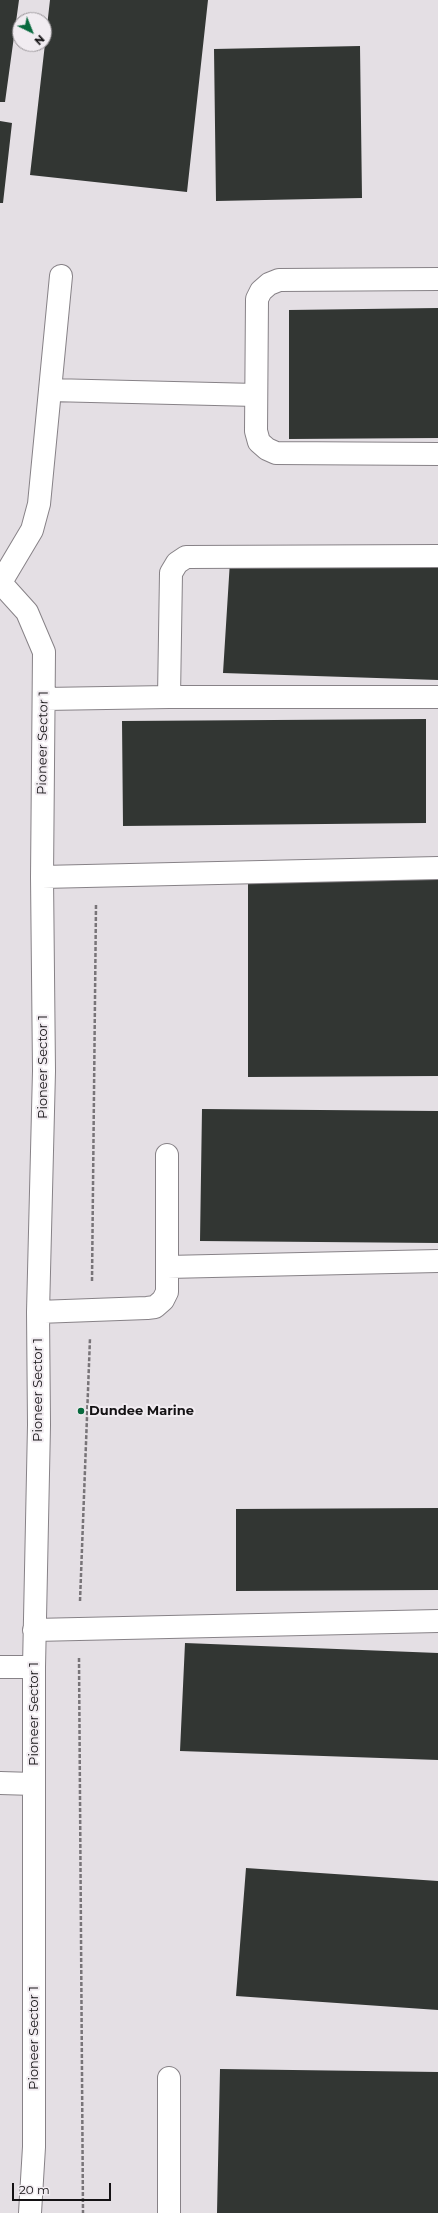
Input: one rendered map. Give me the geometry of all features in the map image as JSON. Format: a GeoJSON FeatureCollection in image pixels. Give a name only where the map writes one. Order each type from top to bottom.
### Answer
{"type":"FeatureCollection","features":[{"type":"Feature","properties":{"kind":"street"},"geometry":{"type":"LineString","coordinates":[[0,582],[32,530],[39,504],[61,276]]}},
{"type":"Feature","properties":{"kind":"street"},"geometry":{"type":"LineString","coordinates":[[438,279],[279,280],[269,284],[261,291],[257,298],[256,395],[256,431],[259,442],[267,450],[276,453],[438,454]]}},
{"type":"Feature","properties":{"kind":"street"},"geometry":{"type":"LineString","coordinates":[[50,390],[256,395]]}},
{"type":"Feature","properties":{"kind":"street"},"geometry":{"type":"LineString","coordinates":[[169,697],[171,573],[177,563],[186,557],[438,556]]}},
{"type":"Feature","properties":{"kind":"street","name":"Pioneer Sector 1"},"geometry":{"type":"LineString","coordinates":[[0,582],[27,612],[44,652],[42,877],[44,1071],[38,1312],[39,1426],[34,1630],[34,2147],[30,2213]]}},
{"type":"Feature","properties":{"kind":"street"},"geometry":{"type":"LineString","coordinates":[[44,699],[169,697],[438,697]]}},
{"type":"Feature","properties":{"kind":"street"},"geometry":{"type":"LineString","coordinates":[[42,877],[438,868]]}},
{"type":"Feature","properties":{"kind":"street"},"geometry":{"type":"LineString","coordinates":[[38,1312],[91,1311],[155,1307],[163,1300],[167,1292],[167,1155]]}},
{"type":"Feature","properties":{"kind":"street"},"geometry":{"type":"LineString","coordinates":[[167,1267],[438,1261]]}},
{"type":"Feature","properties":{"kind":"street"},"geometry":{"type":"LineString","coordinates":[[34,1630],[438,1621]]}},
{"type":"Feature","properties":{"kind":"street"},"geometry":{"type":"LineString","coordinates":[[0,1667],[34,1667]]}},
{"type":"Feature","properties":{"kind":"street"},"geometry":{"type":"LineString","coordinates":[[0,1783],[34,1784]]}},
{"type":"Feature","properties":{"kind":"street"},"geometry":{"type":"LineString","coordinates":[[169,2078],[169,2213]]}},
{"type":"Feature","properties":{"kind":"path"},"geometry":{"type":"LineString","coordinates":[[83,2213],[78,1629],[91,1311],[96,876]]}},
{"type":"Feature","properties":{"kind":"building"},"geometry":{"type":"Polygon","coordinates":[[[0,0],[19,0],[17,12],[12,12],[12,51],[5,102],[0,102],[0,0]]]}},
{"type":"Feature","properties":{"kind":"building"},"geometry":{"type":"Polygon","coordinates":[[[50,0],[208,0],[187,192],[30,175],[44,52],[52,52],[52,12],[49,12],[50,0]]]}},
{"type":"Feature","properties":{"kind":"building"},"geometry":{"type":"Polygon","coordinates":[[[360,46],[362,198],[216,201],[214,49],[360,46]]]}},
{"type":"Feature","properties":{"kind":"building"},"geometry":{"type":"Polygon","coordinates":[[[0,121],[12,123],[3,203],[0,203],[0,121]]]}},
{"type":"Feature","properties":{"kind":"building"},"geometry":{"type":"Polygon","coordinates":[[[438,308],[438,438],[289,439],[289,310],[438,308]]]}},
{"type":"Feature","properties":{"kind":"building"},"geometry":{"type":"Polygon","coordinates":[[[438,559],[438,680],[223,673],[230,561],[438,559]]]}},
{"type":"Feature","properties":{"kind":"building"},"geometry":{"type":"Polygon","coordinates":[[[426,719],[426,823],[123,826],[122,721],[426,719]]]}},
{"type":"Feature","properties":{"kind":"building"},"geometry":{"type":"Polygon","coordinates":[[[438,874],[438,1076],[248,1077],[248,875],[438,874]]]}},
{"type":"Feature","properties":{"kind":"building"},"geometry":{"type":"Polygon","coordinates":[[[202,1109],[438,1111],[438,1243],[200,1241],[202,1109]]]}},
{"type":"Feature","properties":{"kind":"building"},"geometry":{"type":"Polygon","coordinates":[[[438,1508],[438,1590],[236,1591],[236,1509],[438,1508]]]}},
{"type":"Feature","properties":{"kind":"building"},"geometry":{"type":"Polygon","coordinates":[[[185,1643],[438,1653],[438,1760],[180,1751],[185,1643]]]}},
{"type":"Feature","properties":{"kind":"building"},"geometry":{"type":"Polygon","coordinates":[[[246,1868],[438,1881],[438,2010],[236,1996],[246,1868]]]}},
{"type":"Feature","properties":{"kind":"building"},"geometry":{"type":"Polygon","coordinates":[[[220,2069],[438,2072],[438,2213],[217,2213],[220,2069]]]}},
{"type":"Feature","properties":{"kind":"place","name":"Dundee Marine"},"geometry":{"type":"Point","coordinates":[81,1411]}}]}
